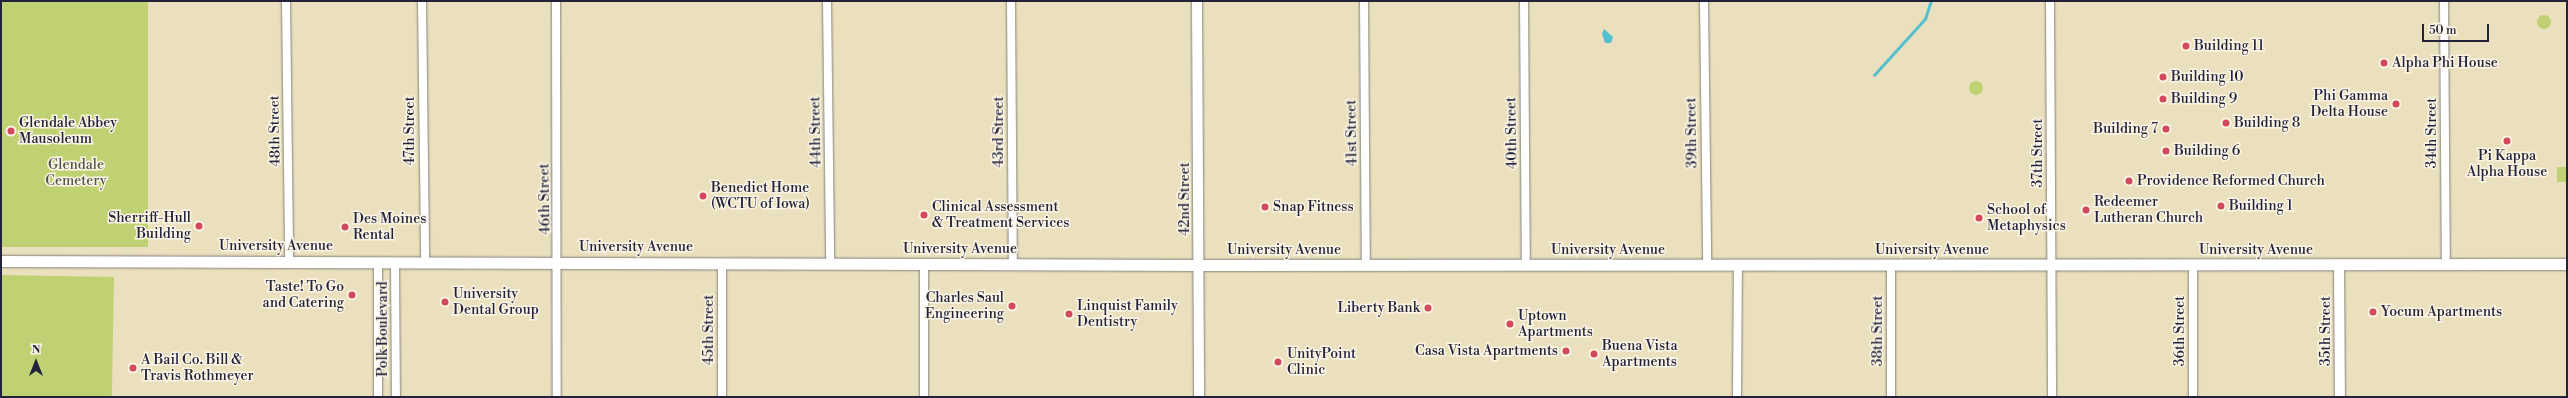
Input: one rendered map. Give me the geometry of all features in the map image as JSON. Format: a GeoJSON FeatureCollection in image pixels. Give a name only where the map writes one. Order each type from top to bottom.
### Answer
{"type":"FeatureCollection","features":[{"type":"Feature","properties":{"kind":"main road","name":"University Avenue"},"geometry":{"type":"LineString","coordinates":[[1,261],[1199,265],[2567,264]]}},
{"type":"Feature","properties":{"kind":"street","name":"48th Street"},"geometry":{"type":"LineString","coordinates":[[286,1],[289,261]]}},
{"type":"Feature","properties":{"kind":"street","name":"47th Street"},"geometry":{"type":"LineString","coordinates":[[422,1],[425,262]]}},
{"type":"Feature","properties":{"kind":"street","name":"46th Street"},"geometry":{"type":"LineString","coordinates":[[556,1],[558,262],[557,397]]}},
{"type":"Feature","properties":{"kind":"street","name":"44th Street"},"geometry":{"type":"LineString","coordinates":[[827,1],[830,263]]}},
{"type":"Feature","properties":{"kind":"street","name":"43rd Street"},"geometry":{"type":"LineString","coordinates":[[1011,1],[1013,264]]}},
{"type":"Feature","properties":{"kind":"street","name":"42nd Street"},"geometry":{"type":"LineString","coordinates":[[1197,1],[1199,397]]}},
{"type":"Feature","properties":{"kind":"street","name":"41st Street"},"geometry":{"type":"LineString","coordinates":[[1364,1],[1366,265]]}},
{"type":"Feature","properties":{"kind":"street","name":"40th Street"},"geometry":{"type":"LineString","coordinates":[[1524,1],[1526,265]]}},
{"type":"Feature","properties":{"kind":"street","name":"39th Street"},"geometry":{"type":"LineString","coordinates":[[1704,1],[1707,265]]}},
{"type":"Feature","properties":{"kind":"street","name":"34th Street"},"geometry":{"type":"LineString","coordinates":[[2444,1],[2446,264]]}},
{"type":"Feature","properties":{"kind":"street","name":"37th Street"},"geometry":{"type":"LineString","coordinates":[[2050,3],[2052,397]]}},
{"type":"Feature","properties":{"kind":"street","name":"Polk Boulevard"},"geometry":{"type":"LineString","coordinates":[[378,262],[378,397]]}},
{"type":"Feature","properties":{"kind":"street","name":"Polk Boulevard"},"geometry":{"type":"LineString","coordinates":[[395,262],[396,397]]}},
{"type":"Feature","properties":{"kind":"street","name":"45th Street"},"geometry":{"type":"LineString","coordinates":[[722,263],[722,397]]}},
{"type":"Feature","properties":{"kind":"street"},"geometry":{"type":"LineString","coordinates":[[924,264],[924,397]]}},
{"type":"Feature","properties":{"kind":"street"},"geometry":{"type":"LineString","coordinates":[[1737,397],[1738,265]]}},
{"type":"Feature","properties":{"kind":"street","name":"38th Street"},"geometry":{"type":"LineString","coordinates":[[1891,265],[1891,397]]}},
{"type":"Feature","properties":{"kind":"street","name":"36th Street"},"geometry":{"type":"LineString","coordinates":[[2193,265],[2193,397]]}},
{"type":"Feature","properties":{"kind":"street","name":"35th Street"},"geometry":{"type":"LineString","coordinates":[[2339,265],[2340,397]]}},
{"type":"Feature","properties":{"kind":"green space","name":"Glendale Cemetery"},"geometry":{"type":"Polygon","coordinates":[[[1,1],[148,1],[148,247],[1,247],[1,1]]]}},
{"type":"Feature","properties":{"kind":"green space"},"geometry":{"type":"Polygon","coordinates":[[[2544,15],[2549,17],[2551,22],[2549,27],[2544,29],[2539,27],[2537,22],[2539,17],[2544,15]]]}},
{"type":"Feature","properties":{"kind":"green space"},"geometry":{"type":"Polygon","coordinates":[[[1973,81],[1979,81],[1983,85],[1983,91],[1979,95],[1973,95],[1969,91],[1969,85],[1973,81]]]}},
{"type":"Feature","properties":{"kind":"green space"},"geometry":{"type":"Polygon","coordinates":[[[2557,167],[2567,167],[2567,182],[2557,182],[2557,167]]]}},
{"type":"Feature","properties":{"kind":"green space"},"geometry":{"type":"Polygon","coordinates":[[[1,275],[114,277],[112,397],[1,397],[1,275]]]}},
{"type":"Feature","properties":{"kind":"water"},"geometry":{"type":"Polygon","coordinates":[[[1604,29],[1613,37],[1611,43],[1605,43],[1602,34],[1604,29]]]}},
{"type":"Feature","properties":{"kind":"waterway"},"geometry":{"type":"LineString","coordinates":[[1874,75],[1925,19],[1931,1]]}},
{"type":"Feature","properties":{"kind":"place","name":"Building 11"},"geometry":{"type":"Point","coordinates":[2186,46]}},
{"type":"Feature","properties":{"kind":"place","name":"Alpha Phi House"},"geometry":{"type":"Point","coordinates":[2384,63]}},
{"type":"Feature","properties":{"kind":"place","name":"Building 10"},"geometry":{"type":"Point","coordinates":[2163,77]}},
{"type":"Feature","properties":{"kind":"place","name":"Building 9"},"geometry":{"type":"Point","coordinates":[2163,99]}},
{"type":"Feature","properties":{"kind":"place","name":"Phi Gamma Delta House"},"geometry":{"type":"Point","coordinates":[2396,104]}},
{"type":"Feature","properties":{"kind":"place","name":"Building 8"},"geometry":{"type":"Point","coordinates":[2226,123]}},
{"type":"Feature","properties":{"kind":"place","name":"Building 7"},"geometry":{"type":"Point","coordinates":[2166,129]}},
{"type":"Feature","properties":{"kind":"place","name":"Glendale Abbey Mausoleum"},"geometry":{"type":"Point","coordinates":[11,131]}},
{"type":"Feature","properties":{"kind":"place","name":"Pi Kappa Alpha House"},"geometry":{"type":"Point","coordinates":[2507,141]}},
{"type":"Feature","properties":{"kind":"place","name":"Building 6"},"geometry":{"type":"Point","coordinates":[2166,151]}},
{"type":"Feature","properties":{"kind":"place","name":"Providence Reformed Church"},"geometry":{"type":"Point","coordinates":[2129,181]}},
{"type":"Feature","properties":{"kind":"place","name":"Benedict Home (WCTU of Iowa)"},"geometry":{"type":"Point","coordinates":[703,196]}},
{"type":"Feature","properties":{"kind":"place","name":"Building 1"},"geometry":{"type":"Point","coordinates":[2221,206]}},
{"type":"Feature","properties":{"kind":"place","name":"Snap Fitness"},"geometry":{"type":"Point","coordinates":[1265,207]}},
{"type":"Feature","properties":{"kind":"place","name":"Redeemer Lutheran Church"},"geometry":{"type":"Point","coordinates":[2086,210]}},
{"type":"Feature","properties":{"kind":"place","name":"Clinical Assessment & Treatment Services"},"geometry":{"type":"Point","coordinates":[924,215]}},
{"type":"Feature","properties":{"kind":"place","name":"School of Metaphysics"},"geometry":{"type":"Point","coordinates":[1979,218]}},
{"type":"Feature","properties":{"kind":"place","name":"Sherriff-Hull Building"},"geometry":{"type":"Point","coordinates":[199,226]}},
{"type":"Feature","properties":{"kind":"place","name":"Des Moines Rental"},"geometry":{"type":"Point","coordinates":[345,227]}},
{"type":"Feature","properties":{"kind":"place","name":"Taste! To Go and Catering"},"geometry":{"type":"Point","coordinates":[352,295]}},
{"type":"Feature","properties":{"kind":"place","name":"University Dental Group"},"geometry":{"type":"Point","coordinates":[445,302]}},
{"type":"Feature","properties":{"kind":"place","name":"Charles Saul Engineering"},"geometry":{"type":"Point","coordinates":[1012,306]}},
{"type":"Feature","properties":{"kind":"place","name":"Liberty Bank"},"geometry":{"type":"Point","coordinates":[1428,308]}},
{"type":"Feature","properties":{"kind":"place","name":"Yocum Apartments"},"geometry":{"type":"Point","coordinates":[2373,312]}},
{"type":"Feature","properties":{"kind":"place","name":"Linquist Family Dentistry"},"geometry":{"type":"Point","coordinates":[1069,314]}},
{"type":"Feature","properties":{"kind":"place","name":"Uptown Apartments"},"geometry":{"type":"Point","coordinates":[1510,324]}},
{"type":"Feature","properties":{"kind":"place","name":"Casa Vista Apartments"},"geometry":{"type":"Point","coordinates":[1566,351]}},
{"type":"Feature","properties":{"kind":"place","name":"Buena Vista Apartments"},"geometry":{"type":"Point","coordinates":[1594,354]}},
{"type":"Feature","properties":{"kind":"place","name":"UnityPoint Clinic"},"geometry":{"type":"Point","coordinates":[1278,362]}},
{"type":"Feature","properties":{"kind":"place","name":"A Bail Co. Bill & Travis Rothmeyer"},"geometry":{"type":"Point","coordinates":[133,368]}}]}
